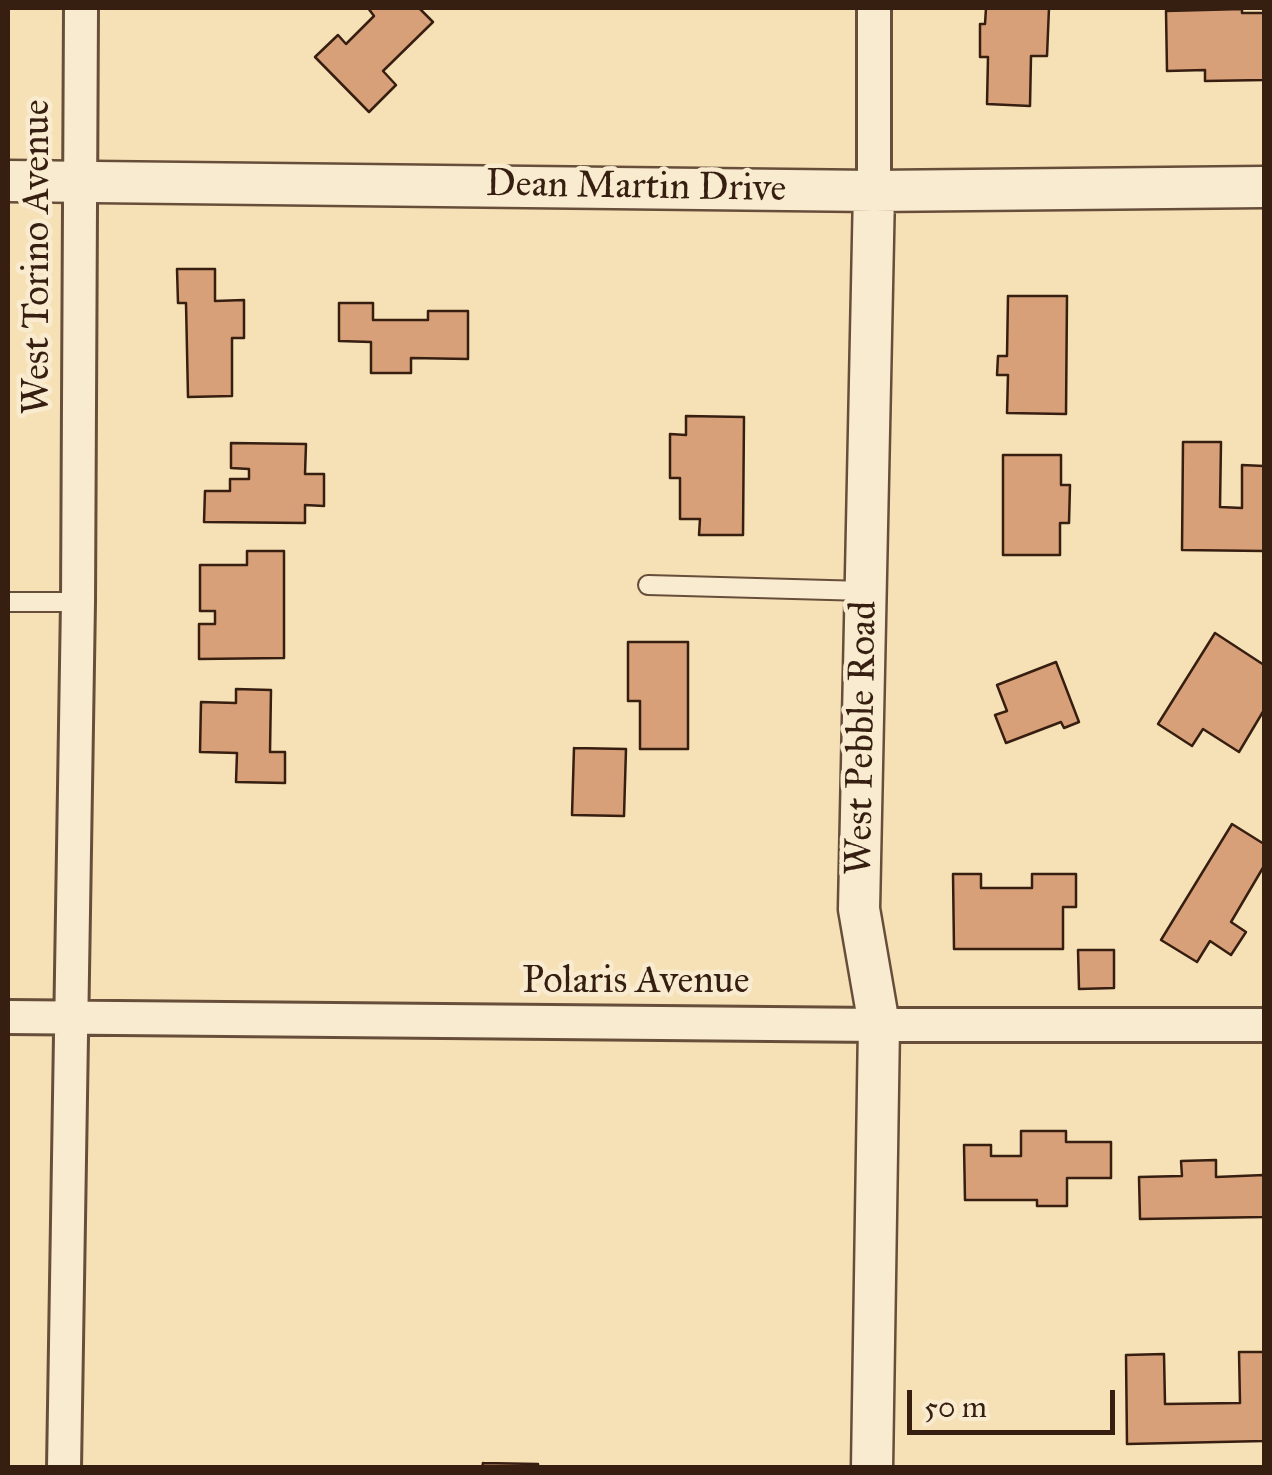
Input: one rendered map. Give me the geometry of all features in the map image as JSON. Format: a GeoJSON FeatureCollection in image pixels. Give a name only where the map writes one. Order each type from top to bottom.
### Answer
{"type":"FeatureCollection","features":[{"type":"Feature","properties":{"kind":"street","name":"West Torino Avenue"},"geometry":{"type":"LineString","coordinates":[[64,1468],[78,602],[81,8]]}},
{"type":"Feature","properties":{"kind":"street","name":"West Pebble Road"},"geometry":{"type":"LineString","coordinates":[[872,1468],[879,1025],[859,909],[874,191],[874,8]]}},
{"type":"Feature","properties":{"kind":"street","name":"Dean Martin Drive"},"geometry":{"type":"LineString","coordinates":[[8,181],[874,191],[1264,187]]}},
{"type":"Feature","properties":{"kind":"street","name":"Polaris Avenue"},"geometry":{"type":"LineString","coordinates":[[8,1017],[1264,1025]]}},
{"type":"Feature","properties":{"kind":"lane"},"geometry":{"type":"LineString","coordinates":[[648,586],[865,591]]}},
{"type":"Feature","properties":{"kind":"lane"},"geometry":{"type":"LineString","coordinates":[[8,602],[78,602]]}},
{"type":"Feature","properties":{"kind":"building"},"geometry":{"type":"Polygon","coordinates":[[[368,8],[419,8],[433,22],[383,71],[396,85],[369,112],[315,57],[338,35],[346,44],[374,16],[368,8]]]}},
{"type":"Feature","properties":{"kind":"building"},"geometry":{"type":"Polygon","coordinates":[[[986,8],[1049,8],[1047,56],[1031,56],[1030,106],[987,104],[988,57],[980,57],[980,24],[985,24],[986,8]]]}},
{"type":"Feature","properties":{"kind":"building"},"geometry":{"type":"Polygon","coordinates":[[[1242,9],[1242,13],[1264,13],[1264,80],[1205,81],[1205,70],[1167,71],[1166,11],[1242,9]]]}},
{"type":"Feature","properties":{"kind":"building"},"geometry":{"type":"Polygon","coordinates":[[[177,269],[215,269],[215,301],[244,300],[244,338],[232,338],[232,396],[188,397],[186,303],[178,303],[177,269]]]}},
{"type":"Feature","properties":{"kind":"building"},"geometry":{"type":"Polygon","coordinates":[[[1008,296],[1067,296],[1066,414],[1007,413],[1008,375],[997,375],[998,356],[1007,356],[1008,296]]]}},
{"type":"Feature","properties":{"kind":"building"},"geometry":{"type":"Polygon","coordinates":[[[339,303],[373,303],[373,320],[428,320],[428,311],[468,311],[468,359],[411,358],[411,373],[371,373],[371,342],[339,341],[339,303]]]}},
{"type":"Feature","properties":{"kind":"building"},"geometry":{"type":"Polygon","coordinates":[[[686,416],[744,417],[743,535],[699,535],[700,519],[680,519],[680,478],[670,478],[670,434],[686,435],[686,416]]]}},
{"type":"Feature","properties":{"kind":"building"},"geometry":{"type":"Polygon","coordinates":[[[1183,442],[1221,442],[1220,507],[1242,508],[1242,465],[1264,466],[1264,551],[1182,550],[1183,442]]]}},
{"type":"Feature","properties":{"kind":"building"},"geometry":{"type":"Polygon","coordinates":[[[231,443],[306,444],[305,474],[324,474],[324,506],[305,505],[305,523],[204,522],[205,491],[230,491],[230,479],[249,479],[249,469],[231,468],[231,443]]]}},
{"type":"Feature","properties":{"kind":"building"},"geometry":{"type":"Polygon","coordinates":[[[1003,455],[1061,455],[1061,485],[1070,485],[1069,523],[1060,523],[1060,555],[1003,555],[1003,455]]]}},
{"type":"Feature","properties":{"kind":"building"},"geometry":{"type":"Polygon","coordinates":[[[247,551],[284,551],[284,658],[199,659],[199,624],[215,624],[215,611],[200,611],[200,565],[247,565],[247,551]]]}},
{"type":"Feature","properties":{"kind":"building"},"geometry":{"type":"Polygon","coordinates":[[[1215,633],[1264,665],[1264,710],[1239,752],[1203,729],[1192,746],[1158,724],[1215,633]]]}},
{"type":"Feature","properties":{"kind":"building"},"geometry":{"type":"Polygon","coordinates":[[[628,642],[688,642],[688,749],[640,749],[640,701],[628,701],[628,642]]]}},
{"type":"Feature","properties":{"kind":"building"},"geometry":{"type":"Polygon","coordinates":[[[1056,662],[1079,722],[1064,728],[1061,722],[1006,743],[995,715],[1007,711],[997,685],[1056,662]]]}},
{"type":"Feature","properties":{"kind":"building"},"geometry":{"type":"Polygon","coordinates":[[[236,689],[271,690],[270,752],[285,752],[285,783],[236,782],[237,753],[200,752],[201,702],[236,703],[236,689]]]}},
{"type":"Feature","properties":{"kind":"building"},"geometry":{"type":"Polygon","coordinates":[[[574,748],[626,749],[624,816],[572,815],[574,748]]]}},
{"type":"Feature","properties":{"kind":"building"},"geometry":{"type":"Polygon","coordinates":[[[1232,824],[1264,844],[1264,866],[1231,922],[1246,932],[1231,955],[1210,941],[1197,962],[1161,940],[1232,824]]]}},
{"type":"Feature","properties":{"kind":"building"},"geometry":{"type":"Polygon","coordinates":[[[953,874],[981,874],[981,888],[1032,888],[1032,874],[1076,874],[1076,907],[1063,907],[1063,949],[954,949],[953,874]]]}},
{"type":"Feature","properties":{"kind":"building"},"geometry":{"type":"Polygon","coordinates":[[[1078,950],[1114,950],[1114,988],[1079,989],[1078,950]]]}},
{"type":"Feature","properties":{"kind":"building"},"geometry":{"type":"Polygon","coordinates":[[[1021,1131],[1066,1131],[1066,1142],[1111,1142],[1111,1178],[1067,1178],[1067,1206],[1037,1206],[1037,1200],[965,1200],[964,1145],[991,1145],[991,1156],[1021,1156],[1021,1131]]]}},
{"type":"Feature","properties":{"kind":"building"},"geometry":{"type":"Polygon","coordinates":[[[1216,1160],[1216,1177],[1264,1175],[1264,1217],[1140,1219],[1139,1177],[1182,1176],[1181,1161],[1216,1160]]]}},
{"type":"Feature","properties":{"kind":"building"},"geometry":{"type":"Polygon","coordinates":[[[1239,1352],[1264,1352],[1264,1441],[1127,1444],[1126,1355],[1164,1354],[1165,1404],[1240,1403],[1239,1352]]]}},
{"type":"Feature","properties":{"kind":"building"},"geometry":{"type":"Polygon","coordinates":[[[483,1463],[538,1464],[538,1468],[482,1468],[483,1463]]]}}]}
